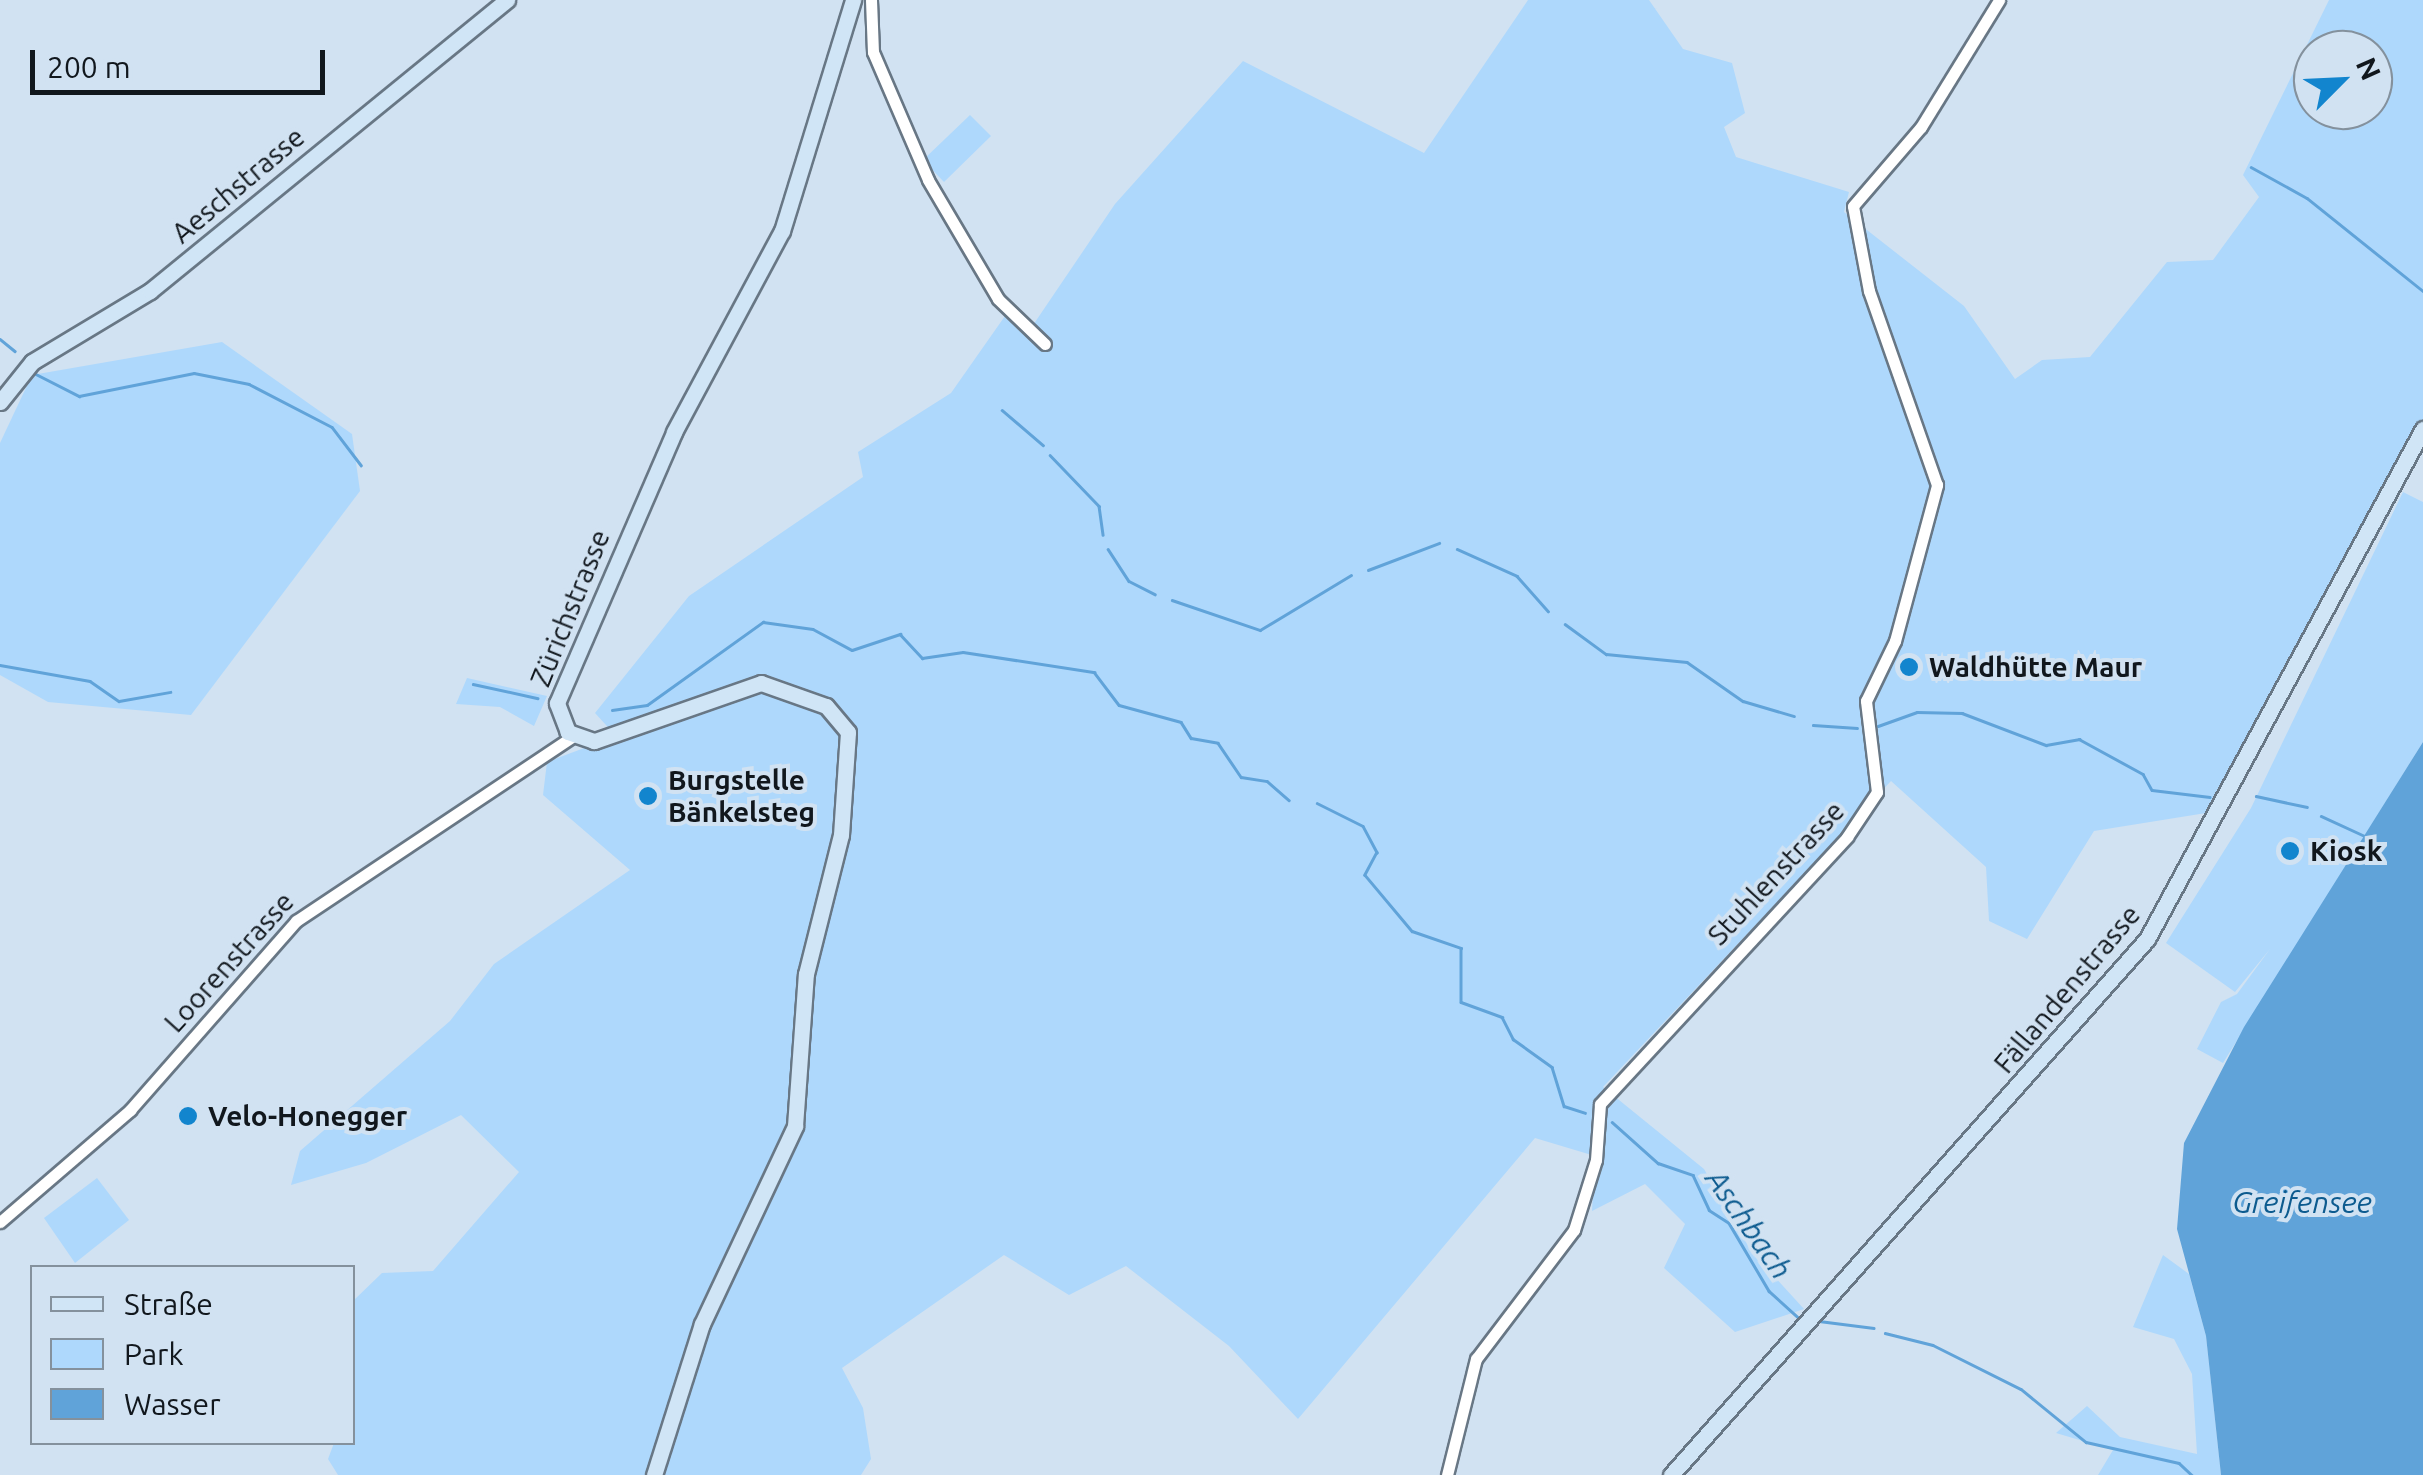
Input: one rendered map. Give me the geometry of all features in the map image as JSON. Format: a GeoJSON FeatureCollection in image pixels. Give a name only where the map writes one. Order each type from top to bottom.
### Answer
{"type":"FeatureCollection","features":[{"type":"Feature","properties":{"kind":"street","name":"Aeschstrasse"},"geometry":{"type":"LineString","coordinates":[[0,402],[32,362],[150,291],[507,0]]}},
{"type":"Feature","properties":{"kind":"street","name":"Zürichstrasse"},"geometry":{"type":"LineString","coordinates":[[573,736],[558,711],[561,689],[666,448],[782,232],[853,0]]}},
{"type":"Feature","properties":{"kind":"street"},"geometry":{"type":"LineString","coordinates":[[872,0],[873,52],[928,180],[998,300],[1045,344]]}},
{"type":"Feature","properties":{"kind":"street","name":"Stuhlenstrasse"},"geometry":{"type":"LineString","coordinates":[[1447,1475],[1476,1359],[1574,1230],[1596,1160],[1600,1104],[1847,837],[1877,792],[1866,701],[1895,641],[1937,485],[1869,291],[1853,206],[1922,126],[1999,0]]}},
{"type":"Feature","properties":{"kind":"street","name":"Fällandenstrasse"},"geometry":{"type":"LineString","coordinates":[[1671,1475],[2147,938],[2423,429]]}},
{"type":"Feature","properties":{"kind":"street"},"geometry":{"type":"LineString","coordinates":[[573,736],[594,741],[762,683],[826,706],[848,732],[841,834],[806,974],[794,1126],[702,1324],[654,1475]]}},
{"type":"Feature","properties":{"kind":"street","name":"Loorenstrasse"},"geometry":{"type":"LineString","coordinates":[[0,1222],[130,1110],[296,921],[573,736]]}},
{"type":"Feature","properties":{"kind":"green space"},"geometry":{"type":"Polygon","coordinates":[[[1528,0],[1649,0],[1683,49],[1732,63],[1745,113],[1724,127],[1736,157],[1849,192],[1844,212],[1964,306],[2015,379],[2042,360],[2090,357],[2167,262],[2213,260],[2259,197],[2243,175],[2293,73],[2293,130],[2393,130],[2393,30],[2314,30],[2329,0],[2423,0],[2423,427],[2206,813],[2094,831],[2027,939],[1989,921],[1986,867],[1891,781],[1603,1087],[1704,1169],[1751,1251],[1804,1309],[1735,1332],[1664,1268],[1685,1224],[1645,1184],[1592,1211],[1595,1156],[1535,1138],[1298,1419],[1229,1346],[1126,1266],[1069,1295],[1004,1255],[842,1368],[863,1408],[871,1459],[861,1475],[338,1475],[328,1459],[333,1445],[355,1445],[355,1299],[382,1273],[433,1271],[519,1172],[461,1115],[366,1163],[291,1185],[300,1151],[450,1021],[494,964],[630,870],[543,795],[547,762],[616,736],[595,713],[689,596],[863,477],[858,452],[951,393],[1005,316],[1027,334],[1115,204],[1243,61],[1424,153],[1528,0]]]}},
{"type":"Feature","properties":{"kind":"green space"},"geometry":{"type":"Polygon","coordinates":[[[970,115],[991,136],[944,182],[923,160],[970,115]]]}},
{"type":"Feature","properties":{"kind":"green space"},"geometry":{"type":"Polygon","coordinates":[[[222,342],[352,434],[360,491],[191,715],[48,702],[0,675],[0,443],[32,375],[222,342]]]}},
{"type":"Feature","properties":{"kind":"green space"},"geometry":{"type":"Polygon","coordinates":[[[2403,492],[2423,502],[2423,742],[2223,1063],[2197,1049],[2221,1002],[2237,994],[2270,949],[2235,992],[2166,943],[2251,808],[2403,492]]]}},
{"type":"Feature","properties":{"kind":"green space"},"geometry":{"type":"Polygon","coordinates":[[[467,678],[547,696],[534,726],[500,707],[456,704],[467,678]]]}},
{"type":"Feature","properties":{"kind":"green space"},"geometry":{"type":"Polygon","coordinates":[[[97,1178],[129,1220],[75,1263],[44,1218],[97,1178]]]}},
{"type":"Feature","properties":{"kind":"green space"},"geometry":{"type":"Polygon","coordinates":[[[2163,1255],[2189,1274],[2206,1336],[2221,1475],[2098,1475],[2113,1450],[2056,1433],[2087,1406],[2120,1437],[2197,1454],[2192,1374],[2174,1339],[2133,1327],[2163,1255]]]}},
{"type":"Feature","properties":{"kind":"water","name":"Greifensee"},"geometry":{"type":"Polygon","coordinates":[[[2423,742],[2423,1475],[2221,1475],[2206,1336],[2177,1229],[2184,1143],[2244,1027],[2423,742]]]}},
{"type":"Feature","properties":{"kind":"waterway"},"geometry":{"type":"LineString","coordinates":[[2251,167],[2307,198],[2423,291]]}},
{"type":"Feature","properties":{"kind":"waterway","name":"Aschbach"},"geometry":{"type":"LineString","coordinates":[[0,339],[15,351]]}},
{"type":"Feature","properties":{"kind":"waterway","name":"Aschbach"},"geometry":{"type":"LineString","coordinates":[[34,373],[79,396],[194,373],[249,384],[332,427],[361,465]]}},
{"type":"Feature","properties":{"kind":"waterway"},"geometry":{"type":"LineString","coordinates":[[1002,410],[1043,445]]}},
{"type":"Feature","properties":{"kind":"waterway"},"geometry":{"type":"LineString","coordinates":[[1050,455],[1099,506],[1103,535]]}},
{"type":"Feature","properties":{"kind":"waterway"},"geometry":{"type":"LineString","coordinates":[[1368,570],[1439,543]]}},
{"type":"Feature","properties":{"kind":"waterway"},"geometry":{"type":"LineString","coordinates":[[1108,549],[1129,581],[1155,594]]}},
{"type":"Feature","properties":{"kind":"waterway"},"geometry":{"type":"LineString","coordinates":[[1457,549],[1517,576],[1548,611]]}},
{"type":"Feature","properties":{"kind":"waterway"},"geometry":{"type":"LineString","coordinates":[[1172,600],[1260,630],[1351,575]]}},
{"type":"Feature","properties":{"kind":"waterway","name":"Aschbach"},"geometry":{"type":"LineString","coordinates":[[612,710],[647,705],[763,622],[813,629],[852,650],[900,634],[922,658],[963,652],[1094,672],[1119,705],[1181,722],[1191,738],[1218,743],[1241,777],[1267,781],[1289,800]]}},
{"type":"Feature","properties":{"kind":"waterway"},"geometry":{"type":"LineString","coordinates":[[1565,624],[1606,654],[1687,662],[1743,701],[1794,716]]}},
{"type":"Feature","properties":{"kind":"waterway"},"geometry":{"type":"LineString","coordinates":[[0,665],[90,681],[119,701],[170,692]]}},
{"type":"Feature","properties":{"kind":"waterway","name":"Aschbach"},"geometry":{"type":"LineString","coordinates":[[473,684],[537,698]]}},
{"type":"Feature","properties":{"kind":"waterway"},"geometry":{"type":"LineString","coordinates":[[1878,726],[1917,712],[1962,713],[2046,745],[2079,739],[2143,774],[2152,790],[2210,797]]}},
{"type":"Feature","properties":{"kind":"waterway"},"geometry":{"type":"LineString","coordinates":[[1813,725],[1857,728]]}},
{"type":"Feature","properties":{"kind":"waterway"},"geometry":{"type":"LineString","coordinates":[[2256,796],[2307,807]]}},
{"type":"Feature","properties":{"kind":"waterway","name":"Aschbach"},"geometry":{"type":"LineString","coordinates":[[1317,803],[1363,826],[1377,852],[1365,875],[1412,931],[1461,948],[1461,1002],[1502,1017],[1513,1039],[1552,1067],[1564,1106],[1585,1113]]}},
{"type":"Feature","properties":{"kind":"waterway"},"geometry":{"type":"LineString","coordinates":[[2321,816],[2369,838]]}},
{"type":"Feature","properties":{"kind":"waterway","name":"Aschbach"},"geometry":{"type":"LineString","coordinates":[[1612,1122],[1658,1163],[1693,1175],[1709,1210],[1729,1223],[1769,1291],[1801,1320]]}},
{"type":"Feature","properties":{"kind":"waterway","name":"Aschbach"},"geometry":{"type":"LineString","coordinates":[[1819,1321],[1874,1328]]}},
{"type":"Feature","properties":{"kind":"waterway","name":"Aschbach"},"geometry":{"type":"LineString","coordinates":[[1885,1333],[1933,1345],[2021,1389],[2086,1442],[2179,1463],[2192,1475]]}},
{"type":"Feature","properties":{"kind":"place","name":"Waldhütte Maur"},"geometry":{"type":"Point","coordinates":[1909,667]}},
{"type":"Feature","properties":{"kind":"place","name":"Burgstelle Bänkelsteg"},"geometry":{"type":"Point","coordinates":[648,796]}},
{"type":"Feature","properties":{"kind":"place","name":"Kiosk"},"geometry":{"type":"Point","coordinates":[2290,851]}},
{"type":"Feature","properties":{"kind":"place","name":"Velo-Honegger"},"geometry":{"type":"Point","coordinates":[188,1116]}}]}
